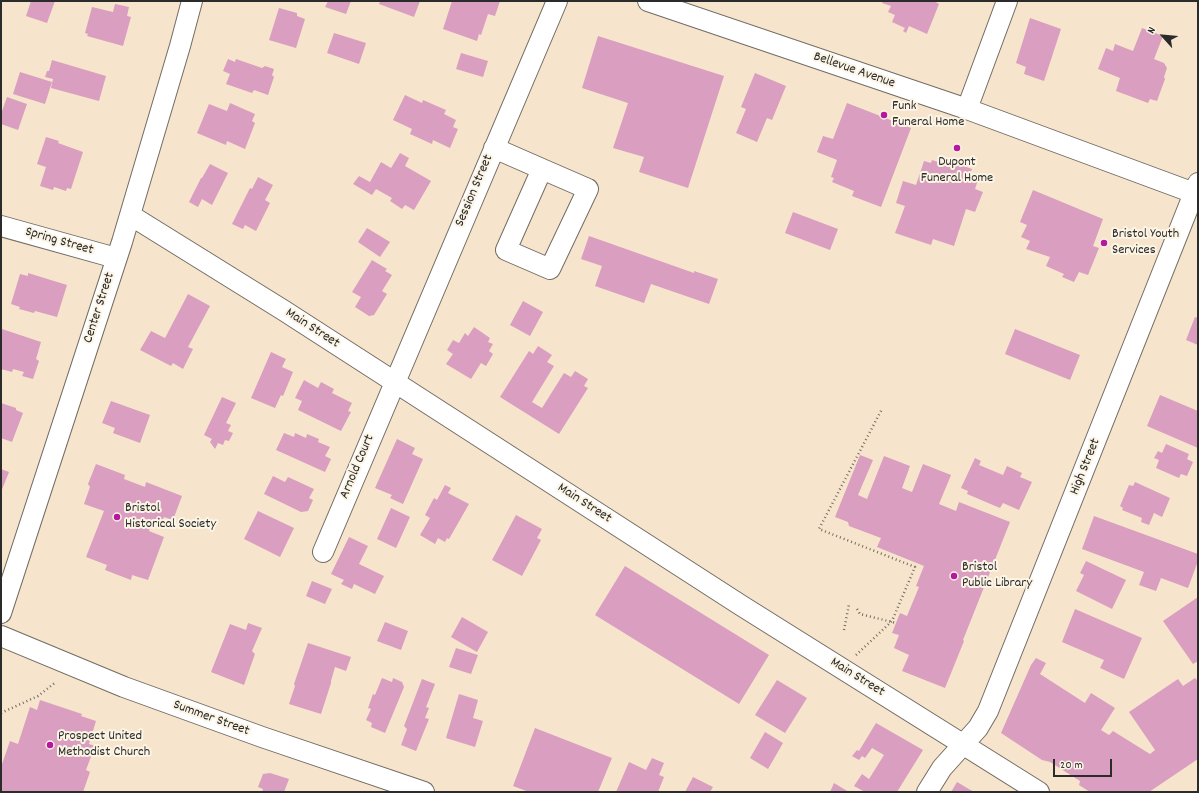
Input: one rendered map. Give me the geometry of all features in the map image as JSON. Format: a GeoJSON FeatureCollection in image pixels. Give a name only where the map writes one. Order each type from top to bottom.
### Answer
{"type":"FeatureCollection","features":[{"type":"Feature","properties":{"kind":"street","name":"Center Street"},"geometry":{"type":"LineString","coordinates":[[1,613],[130,215],[192,1]]}},
{"type":"Feature","properties":{"kind":"street","name":"Session Street"},"geometry":{"type":"LineString","coordinates":[[394,382],[557,1]]}},
{"type":"Feature","properties":{"kind":"street","name":"Bellevue Avenue"},"geometry":{"type":"LineString","coordinates":[[648,1],[1196,188]]}},
{"type":"Feature","properties":{"kind":"street"},"geometry":{"type":"LineString","coordinates":[[967,109],[1007,1]]}},
{"type":"Feature","properties":{"kind":"street"},"geometry":{"type":"LineString","coordinates":[[494,148],[588,189],[550,269],[506,250],[542,169]]}},
{"type":"Feature","properties":{"kind":"street","name":"High Street"},"geometry":{"type":"LineString","coordinates":[[962,745],[978,728],[988,711],[997,690],[1196,188]]}},
{"type":"Feature","properties":{"kind":"street","name":"Main Street"},"geometry":{"type":"LineString","coordinates":[[130,215],[283,310],[742,606],[1039,792]]}},
{"type":"Feature","properties":{"kind":"street","name":"Spring Street"},"geometry":{"type":"LineString","coordinates":[[1,226],[116,258]]}},
{"type":"Feature","properties":{"kind":"street","name":"Arnold Court"},"geometry":{"type":"LineString","coordinates":[[322,552],[394,382]]}},
{"type":"Feature","properties":{"kind":"street","name":"Summer Street"},"geometry":{"type":"LineString","coordinates":[[1,636],[131,690],[262,737],[424,792]]}},
{"type":"Feature","properties":{"kind":"street"},"geometry":{"type":"LineString","coordinates":[[927,792],[942,768],[962,745]]}},
{"type":"Feature","properties":{"kind":"path"},"geometry":{"type":"LineString","coordinates":[[852,658],[892,621],[915,567],[819,529],[882,409]]}},
{"type":"Feature","properties":{"kind":"path"},"geometry":{"type":"LineString","coordinates":[[844,630],[849,604]]}},
{"type":"Feature","properties":{"kind":"path"},"geometry":{"type":"LineString","coordinates":[[857,609],[860,614],[896,623]]}},
{"type":"Feature","properties":{"kind":"path"},"geometry":{"type":"LineString","coordinates":[[1,713],[38,696],[56,682]]}},
{"type":"Feature","properties":{"kind":"building"},"geometry":{"type":"Polygon","coordinates":[[[31,1],[55,1],[47,23],[26,16],[31,1]]]}},
{"type":"Feature","properties":{"kind":"building"},"geometry":{"type":"Polygon","coordinates":[[[328,1],[351,1],[346,14],[325,7],[328,1]]]}},
{"type":"Feature","properties":{"kind":"building"},"geometry":{"type":"Polygon","coordinates":[[[380,1],[420,1],[414,17],[379,4],[380,1]]]}},
{"type":"Feature","properties":{"kind":"building"},"geometry":{"type":"Polygon","coordinates":[[[452,1],[500,1],[495,16],[488,14],[481,35],[479,34],[477,41],[443,29],[452,1]]]}},
{"type":"Feature","properties":{"kind":"building"},"geometry":{"type":"Polygon","coordinates":[[[883,1],[934,1],[939,4],[927,34],[909,26],[906,33],[903,31],[905,28],[892,22],[895,15],[888,12],[891,6],[882,3],[883,1]]]}},
{"type":"Feature","properties":{"kind":"building"},"geometry":{"type":"Polygon","coordinates":[[[115,4],[129,7],[127,16],[131,17],[123,46],[87,36],[88,34],[85,33],[92,7],[113,12],[115,4]]]}},
{"type":"Feature","properties":{"kind":"building"},"geometry":{"type":"Polygon","coordinates":[[[279,8],[297,13],[297,16],[305,19],[296,48],[269,40],[279,8]]]}},
{"type":"Feature","properties":{"kind":"building"},"geometry":{"type":"Polygon","coordinates":[[[1030,18],[1061,29],[1044,81],[1024,74],[1026,67],[1016,63],[1030,18]]]}},
{"type":"Feature","properties":{"kind":"building"},"geometry":{"type":"Polygon","coordinates":[[[1142,28],[1163,36],[1154,59],[1164,63],[1167,68],[1164,77],[1165,79],[1157,101],[1150,99],[1148,103],[1116,91],[1120,78],[1098,69],[1106,48],[1113,51],[1115,44],[1133,51],[1142,28]]]}},
{"type":"Feature","properties":{"kind":"building"},"geometry":{"type":"Polygon","coordinates":[[[334,33],[366,43],[359,64],[327,53],[334,33]]]}},
{"type":"Feature","properties":{"kind":"building"},"geometry":{"type":"Polygon","coordinates":[[[598,36],[724,76],[688,188],[639,172],[644,157],[613,148],[628,103],[582,88],[598,36]]]}},
{"type":"Feature","properties":{"kind":"building"},"geometry":{"type":"Polygon","coordinates":[[[461,53],[488,61],[483,77],[456,69],[461,53]]]}},
{"type":"Feature","properties":{"kind":"building"},"geometry":{"type":"Polygon","coordinates":[[[228,59],[235,62],[236,59],[262,68],[265,66],[274,69],[272,75],[274,77],[268,95],[254,90],[252,93],[226,84],[230,74],[223,71],[228,59]]]}},
{"type":"Feature","properties":{"kind":"building"},"geometry":{"type":"Polygon","coordinates":[[[52,60],[106,76],[99,101],[51,88],[53,79],[45,77],[47,71],[49,71],[52,60]]]}},
{"type":"Feature","properties":{"kind":"building"},"geometry":{"type":"Polygon","coordinates":[[[20,72],[52,82],[45,104],[13,94],[20,72]]]}},
{"type":"Feature","properties":{"kind":"building"},"geometry":{"type":"Polygon","coordinates":[[[755,73],[786,86],[772,120],[767,118],[757,142],[736,133],[746,109],[741,107],[755,73]]]}},
{"type":"Feature","properties":{"kind":"building"},"geometry":{"type":"Polygon","coordinates":[[[405,95],[422,103],[423,100],[446,110],[444,114],[456,120],[453,127],[458,129],[450,148],[433,140],[432,144],[410,134],[412,129],[393,120],[405,95]]]}},
{"type":"Feature","properties":{"kind":"building"},"geometry":{"type":"Polygon","coordinates":[[[7,97],[27,104],[18,130],[1,124],[1,114],[7,97]]]}},
{"type":"Feature","properties":{"kind":"building"},"geometry":{"type":"Polygon","coordinates":[[[230,103],[255,114],[252,121],[255,123],[245,149],[227,141],[226,145],[197,133],[209,104],[227,111],[230,103]]]}},
{"type":"Feature","properties":{"kind":"building"},"geometry":{"type":"Polygon","coordinates":[[[847,103],[911,128],[881,207],[852,196],[854,191],[832,182],[834,178],[831,177],[837,160],[817,152],[823,136],[833,139],[847,103]]]}},
{"type":"Feature","properties":{"kind":"building"},"geometry":{"type":"Polygon","coordinates":[[[46,137],[83,152],[71,189],[67,188],[66,191],[54,187],[53,190],[40,186],[46,167],[37,164],[46,137]]]}},
{"type":"Feature","properties":{"kind":"building"},"geometry":{"type":"Polygon","coordinates":[[[400,153],[409,158],[405,166],[431,181],[414,210],[405,205],[402,209],[390,201],[392,198],[376,189],[372,195],[353,184],[359,176],[370,182],[381,162],[391,168],[400,153]]]}},
{"type":"Feature","properties":{"kind":"building"},"geometry":{"type":"Polygon","coordinates":[[[939,157],[972,169],[970,174],[979,177],[975,189],[983,192],[975,212],[966,209],[954,246],[933,239],[931,245],[895,233],[905,206],[896,203],[903,181],[916,185],[924,161],[931,163],[932,160],[938,162],[939,157]]]}},
{"type":"Feature","properties":{"kind":"building"},"geometry":{"type":"Polygon","coordinates":[[[210,164],[228,173],[212,205],[202,199],[198,207],[189,202],[210,164]]]}},
{"type":"Feature","properties":{"kind":"building"},"geometry":{"type":"Polygon","coordinates":[[[258,177],[273,185],[265,200],[270,203],[256,231],[245,225],[243,229],[232,224],[250,188],[252,189],[258,177]]]}},
{"type":"Feature","properties":{"kind":"building"},"geometry":{"type":"Polygon","coordinates":[[[1033,190],[1103,219],[1093,246],[1099,248],[1088,275],[1079,272],[1074,282],[1062,277],[1064,274],[1046,266],[1050,257],[1026,249],[1030,241],[1021,237],[1027,225],[1020,222],[1033,190]]]}},
{"type":"Feature","properties":{"kind":"building"},"geometry":{"type":"Polygon","coordinates":[[[793,212],[838,229],[830,250],[785,233],[793,212]]]}},
{"type":"Feature","properties":{"kind":"building"},"geometry":{"type":"Polygon","coordinates":[[[367,228],[390,242],[380,257],[358,242],[367,228]]]}},
{"type":"Feature","properties":{"kind":"building"},"geometry":{"type":"Polygon","coordinates":[[[589,236],[694,273],[694,271],[718,279],[709,304],[651,284],[644,303],[595,286],[602,266],[581,259],[589,236]]]}},
{"type":"Feature","properties":{"kind":"building"},"geometry":{"type":"Polygon","coordinates":[[[372,260],[387,269],[385,271],[392,275],[382,291],[387,294],[374,315],[369,316],[355,307],[361,297],[352,292],[372,260]]]}},
{"type":"Feature","properties":{"kind":"building"},"geometry":{"type":"Polygon","coordinates":[[[28,273],[67,285],[57,317],[35,311],[34,313],[19,309],[20,307],[11,304],[20,274],[28,276],[28,273]]]}},
{"type":"Feature","properties":{"kind":"building"},"geometry":{"type":"Polygon","coordinates":[[[188,294],[210,306],[188,347],[193,349],[183,369],[173,363],[171,366],[140,350],[151,331],[165,338],[188,294]]]}},
{"type":"Feature","properties":{"kind":"building"},"geometry":{"type":"Polygon","coordinates":[[[523,301],[543,312],[530,336],[510,325],[523,301]]]}},
{"type":"Feature","properties":{"kind":"building"},"geometry":{"type":"Polygon","coordinates":[[[1195,317],[1198,318],[1198,345],[1186,340],[1195,317]]]}},
{"type":"Feature","properties":{"kind":"building"},"geometry":{"type":"Polygon","coordinates":[[[474,327],[490,338],[488,342],[493,344],[489,351],[493,354],[486,366],[481,363],[471,379],[446,364],[453,354],[447,350],[453,340],[459,343],[465,333],[468,336],[474,327]]]}},
{"type":"Feature","properties":{"kind":"building"},"geometry":{"type":"Polygon","coordinates":[[[2,329],[41,342],[36,359],[39,361],[33,379],[22,376],[24,372],[13,369],[12,372],[1,369],[2,329]]]}},
{"type":"Feature","properties":{"kind":"building"},"geometry":{"type":"Polygon","coordinates":[[[1015,329],[1080,355],[1070,380],[1005,354],[1015,329]]]}},
{"type":"Feature","properties":{"kind":"building"},"geometry":{"type":"Polygon","coordinates":[[[538,346],[552,355],[547,362],[554,366],[532,402],[542,408],[564,373],[571,377],[575,371],[588,379],[584,386],[588,388],[559,434],[500,397],[529,351],[533,354],[538,346]]]}},
{"type":"Feature","properties":{"kind":"building"},"geometry":{"type":"Polygon","coordinates":[[[271,352],[286,359],[282,367],[293,372],[283,396],[281,395],[275,408],[251,398],[271,352]]]}},
{"type":"Feature","properties":{"kind":"building"},"geometry":{"type":"Polygon","coordinates":[[[304,380],[318,388],[321,382],[334,389],[332,393],[352,403],[348,411],[351,412],[341,431],[298,410],[302,401],[295,398],[304,380]]]}},
{"type":"Feature","properties":{"kind":"building"},"geometry":{"type":"Polygon","coordinates":[[[1160,395],[1198,411],[1198,448],[1147,426],[1160,395]]]}},
{"type":"Feature","properties":{"kind":"building"},"geometry":{"type":"Polygon","coordinates":[[[222,397],[236,403],[226,423],[231,425],[228,431],[233,433],[229,441],[225,440],[223,445],[218,443],[215,449],[210,442],[212,439],[204,435],[222,397]]]}},
{"type":"Feature","properties":{"kind":"building"},"geometry":{"type":"Polygon","coordinates":[[[111,401],[150,415],[140,443],[113,433],[115,428],[102,423],[111,401]]]}},
{"type":"Feature","properties":{"kind":"building"},"geometry":{"type":"Polygon","coordinates":[[[1,403],[16,408],[16,410],[23,413],[12,442],[1,438],[1,403]]]}},
{"type":"Feature","properties":{"kind":"building"},"geometry":{"type":"Polygon","coordinates":[[[284,433],[294,437],[295,433],[306,438],[307,434],[319,439],[318,442],[330,447],[325,456],[331,459],[325,472],[276,450],[284,433]]]}},
{"type":"Feature","properties":{"kind":"building"},"geometry":{"type":"Polygon","coordinates":[[[397,439],[415,448],[412,454],[423,459],[403,504],[390,498],[392,495],[375,488],[397,439]]]}},
{"type":"Feature","properties":{"kind":"building"},"geometry":{"type":"Polygon","coordinates":[[[1166,444],[1189,454],[1187,459],[1193,462],[1187,476],[1181,474],[1179,478],[1156,468],[1159,460],[1154,458],[1158,451],[1162,453],[1166,444]]]}},
{"type":"Feature","properties":{"kind":"building","name":"Bristol Public Library"},"geometry":{"type":"Polygon","coordinates":[[[860,455],[873,460],[858,495],[867,499],[884,456],[910,466],[902,488],[912,492],[923,464],[951,475],[939,504],[956,511],[959,502],[1010,522],[945,688],[902,671],[909,655],[894,648],[899,635],[892,633],[900,613],[907,616],[919,587],[916,586],[924,566],[877,547],[881,538],[849,526],[848,522],[835,517],[860,455]]]}},
{"type":"Feature","properties":{"kind":"building"},"geometry":{"type":"Polygon","coordinates":[[[975,458],[981,461],[979,465],[1003,475],[1007,466],[1022,473],[1020,477],[1032,482],[1019,510],[1003,503],[1000,508],[967,494],[968,491],[961,488],[975,458]]]}},
{"type":"Feature","properties":{"kind":"building"},"geometry":{"type":"Polygon","coordinates":[[[96,464],[125,475],[124,479],[145,487],[146,482],[182,496],[173,520],[164,517],[161,525],[152,521],[149,531],[164,537],[148,580],[132,575],[131,580],[105,570],[107,565],[86,557],[104,511],[84,504],[90,487],[88,484],[96,464]]]}},
{"type":"Feature","properties":{"kind":"building"},"geometry":{"type":"Polygon","coordinates":[[[1,469],[9,472],[1,492],[1,469]]]}},
{"type":"Feature","properties":{"kind":"building"},"geometry":{"type":"Polygon","coordinates":[[[273,476],[285,482],[288,477],[314,489],[309,498],[313,500],[308,511],[301,512],[264,494],[273,476]]]}},
{"type":"Feature","properties":{"kind":"building"},"geometry":{"type":"Polygon","coordinates":[[[1135,482],[1170,498],[1162,517],[1154,513],[1149,525],[1141,522],[1142,518],[1122,510],[1123,508],[1120,506],[1129,485],[1133,486],[1135,482]]]}},
{"type":"Feature","properties":{"kind":"building"},"geometry":{"type":"Polygon","coordinates":[[[445,485],[451,488],[448,493],[469,504],[449,539],[447,538],[445,542],[438,538],[435,544],[420,535],[430,518],[425,515],[434,498],[437,500],[445,485]]]}},
{"type":"Feature","properties":{"kind":"building"},"geometry":{"type":"Polygon","coordinates":[[[391,508],[410,517],[396,548],[377,539],[391,508]]]}},
{"type":"Feature","properties":{"kind":"building"},"geometry":{"type":"Polygon","coordinates":[[[258,511],[294,528],[280,557],[244,539],[258,511]]]}},
{"type":"Feature","properties":{"kind":"building"},"geometry":{"type":"Polygon","coordinates":[[[516,515],[542,529],[537,538],[541,540],[522,576],[492,560],[516,515]]]}},
{"type":"Feature","properties":{"kind":"building"},"geometry":{"type":"Polygon","coordinates":[[[1094,516],[1198,554],[1198,561],[1188,588],[1161,578],[1156,591],[1139,585],[1144,572],[1082,549],[1094,516]]]}},
{"type":"Feature","properties":{"kind":"building"},"geometry":{"type":"Polygon","coordinates":[[[349,537],[368,546],[359,564],[384,576],[375,594],[354,584],[352,589],[341,584],[344,580],[331,574],[349,537]]]}},
{"type":"Feature","properties":{"kind":"building"},"geometry":{"type":"Polygon","coordinates":[[[1086,561],[1126,580],[1112,609],[1076,591],[1084,575],[1080,573],[1086,561]]]}},
{"type":"Feature","properties":{"kind":"building"},"geometry":{"type":"Polygon","coordinates":[[[625,566],[769,655],[739,704],[595,615],[625,566]]]}},
{"type":"Feature","properties":{"kind":"building"},"geometry":{"type":"Polygon","coordinates":[[[312,581],[332,589],[325,604],[306,596],[312,581]]]}},
{"type":"Feature","properties":{"kind":"building"},"geometry":{"type":"Polygon","coordinates":[[[1198,597],[1198,661],[1193,664],[1163,621],[1198,597]]]}},
{"type":"Feature","properties":{"kind":"building"},"geometry":{"type":"Polygon","coordinates":[[[1075,609],[1142,638],[1124,679],[1100,668],[1104,660],[1062,642],[1075,609]]]}},
{"type":"Feature","properties":{"kind":"building"},"geometry":{"type":"Polygon","coordinates":[[[462,617],[488,632],[477,652],[451,637],[462,617]]]}},
{"type":"Feature","properties":{"kind":"building"},"geometry":{"type":"Polygon","coordinates":[[[385,622],[408,631],[401,650],[377,641],[385,622]]]}},
{"type":"Feature","properties":{"kind":"building"},"geometry":{"type":"Polygon","coordinates":[[[248,623],[262,628],[252,651],[255,654],[244,685],[211,672],[230,624],[246,630],[248,623]]]}},
{"type":"Feature","properties":{"kind":"building"},"geometry":{"type":"Polygon","coordinates":[[[308,643],[351,657],[346,671],[335,667],[321,714],[289,704],[308,643]]]}},
{"type":"Feature","properties":{"kind":"building"},"geometry":{"type":"Polygon","coordinates":[[[456,648],[478,655],[471,674],[449,667],[456,648]]]}},
{"type":"Feature","properties":{"kind":"building"},"geometry":{"type":"Polygon","coordinates":[[[1036,658],[1046,663],[1040,674],[1085,703],[1091,693],[1115,708],[1101,730],[1109,735],[1113,731],[1150,754],[1155,750],[1129,712],[1178,679],[1183,686],[1195,678],[1198,681],[1198,759],[1149,792],[1090,792],[1079,785],[1080,781],[1050,762],[1042,760],[1001,733],[1031,665],[1036,658]]]}},
{"type":"Feature","properties":{"kind":"building"},"geometry":{"type":"Polygon","coordinates":[[[382,678],[392,682],[393,678],[402,682],[404,687],[385,733],[371,727],[372,723],[366,720],[371,709],[368,708],[373,694],[375,695],[382,678]]]}},
{"type":"Feature","properties":{"kind":"building"},"geometry":{"type":"Polygon","coordinates":[[[422,679],[435,684],[426,707],[429,708],[425,718],[429,719],[416,751],[401,745],[407,729],[404,726],[422,679]]]}},
{"type":"Feature","properties":{"kind":"building"},"geometry":{"type":"Polygon","coordinates":[[[777,680],[807,698],[785,733],[755,715],[777,680]]]}},
{"type":"Feature","properties":{"kind":"building"},"geometry":{"type":"Polygon","coordinates":[[[459,694],[478,700],[473,718],[483,721],[475,747],[446,738],[459,694]]]}},
{"type":"Feature","properties":{"kind":"building","name":"Prospect United Methodist Church"},"geometry":{"type":"Polygon","coordinates":[[[40,700],[82,714],[81,716],[96,721],[89,744],[95,746],[86,770],[90,772],[83,792],[1,792],[1,767],[10,741],[18,744],[30,707],[37,710],[40,700]]]}},
{"type":"Feature","properties":{"kind":"building"},"geometry":{"type":"Polygon","coordinates":[[[876,723],[923,750],[897,792],[865,792],[854,786],[862,774],[869,779],[884,755],[872,748],[865,758],[862,756],[859,760],[852,756],[857,750],[859,751],[876,723]]]}},
{"type":"Feature","properties":{"kind":"building"},"geometry":{"type":"Polygon","coordinates":[[[535,728],[612,758],[598,792],[529,792],[513,786],[535,728]]]}},
{"type":"Feature","properties":{"kind":"building"},"geometry":{"type":"Polygon","coordinates":[[[765,732],[783,743],[768,769],[750,758],[765,732]]]}},
{"type":"Feature","properties":{"kind":"building"},"geometry":{"type":"Polygon","coordinates":[[[652,758],[664,763],[659,775],[664,777],[658,792],[616,792],[629,762],[646,770],[652,758]]]}},
{"type":"Feature","properties":{"kind":"building"},"geometry":{"type":"Polygon","coordinates":[[[270,773],[289,779],[284,792],[262,792],[263,789],[258,787],[263,774],[270,773]]]}},
{"type":"Feature","properties":{"kind":"building"},"geometry":{"type":"Polygon","coordinates":[[[693,777],[713,787],[710,792],[685,792],[693,777]]]}},
{"type":"Feature","properties":{"kind":"building"},"geometry":{"type":"Polygon","coordinates":[[[957,782],[974,792],[951,792],[957,782]]]}},
{"type":"Feature","properties":{"kind":"building"},"geometry":{"type":"Polygon","coordinates":[[[834,783],[849,792],[830,792],[834,783]]]}},
{"type":"Feature","properties":{"kind":"place","name":"Funk Funeral Home"},"geometry":{"type":"Point","coordinates":[884,115]}},
{"type":"Feature","properties":{"kind":"place","name":"Dupont Funeral Home"},"geometry":{"type":"Point","coordinates":[957,148]}},
{"type":"Feature","properties":{"kind":"place","name":"Bristol Youth Services"},"geometry":{"type":"Point","coordinates":[1104,243]}},
{"type":"Feature","properties":{"kind":"place","name":"Bristol Historical Society"},"geometry":{"type":"Point","coordinates":[117,517]}},
{"type":"Feature","properties":{"kind":"place","name":"Bristol Public Library"},"geometry":{"type":"Point","coordinates":[954,576]}},
{"type":"Feature","properties":{"kind":"place","name":"Prospect United Methodist Church"},"geometry":{"type":"Point","coordinates":[50,745]}}]}
